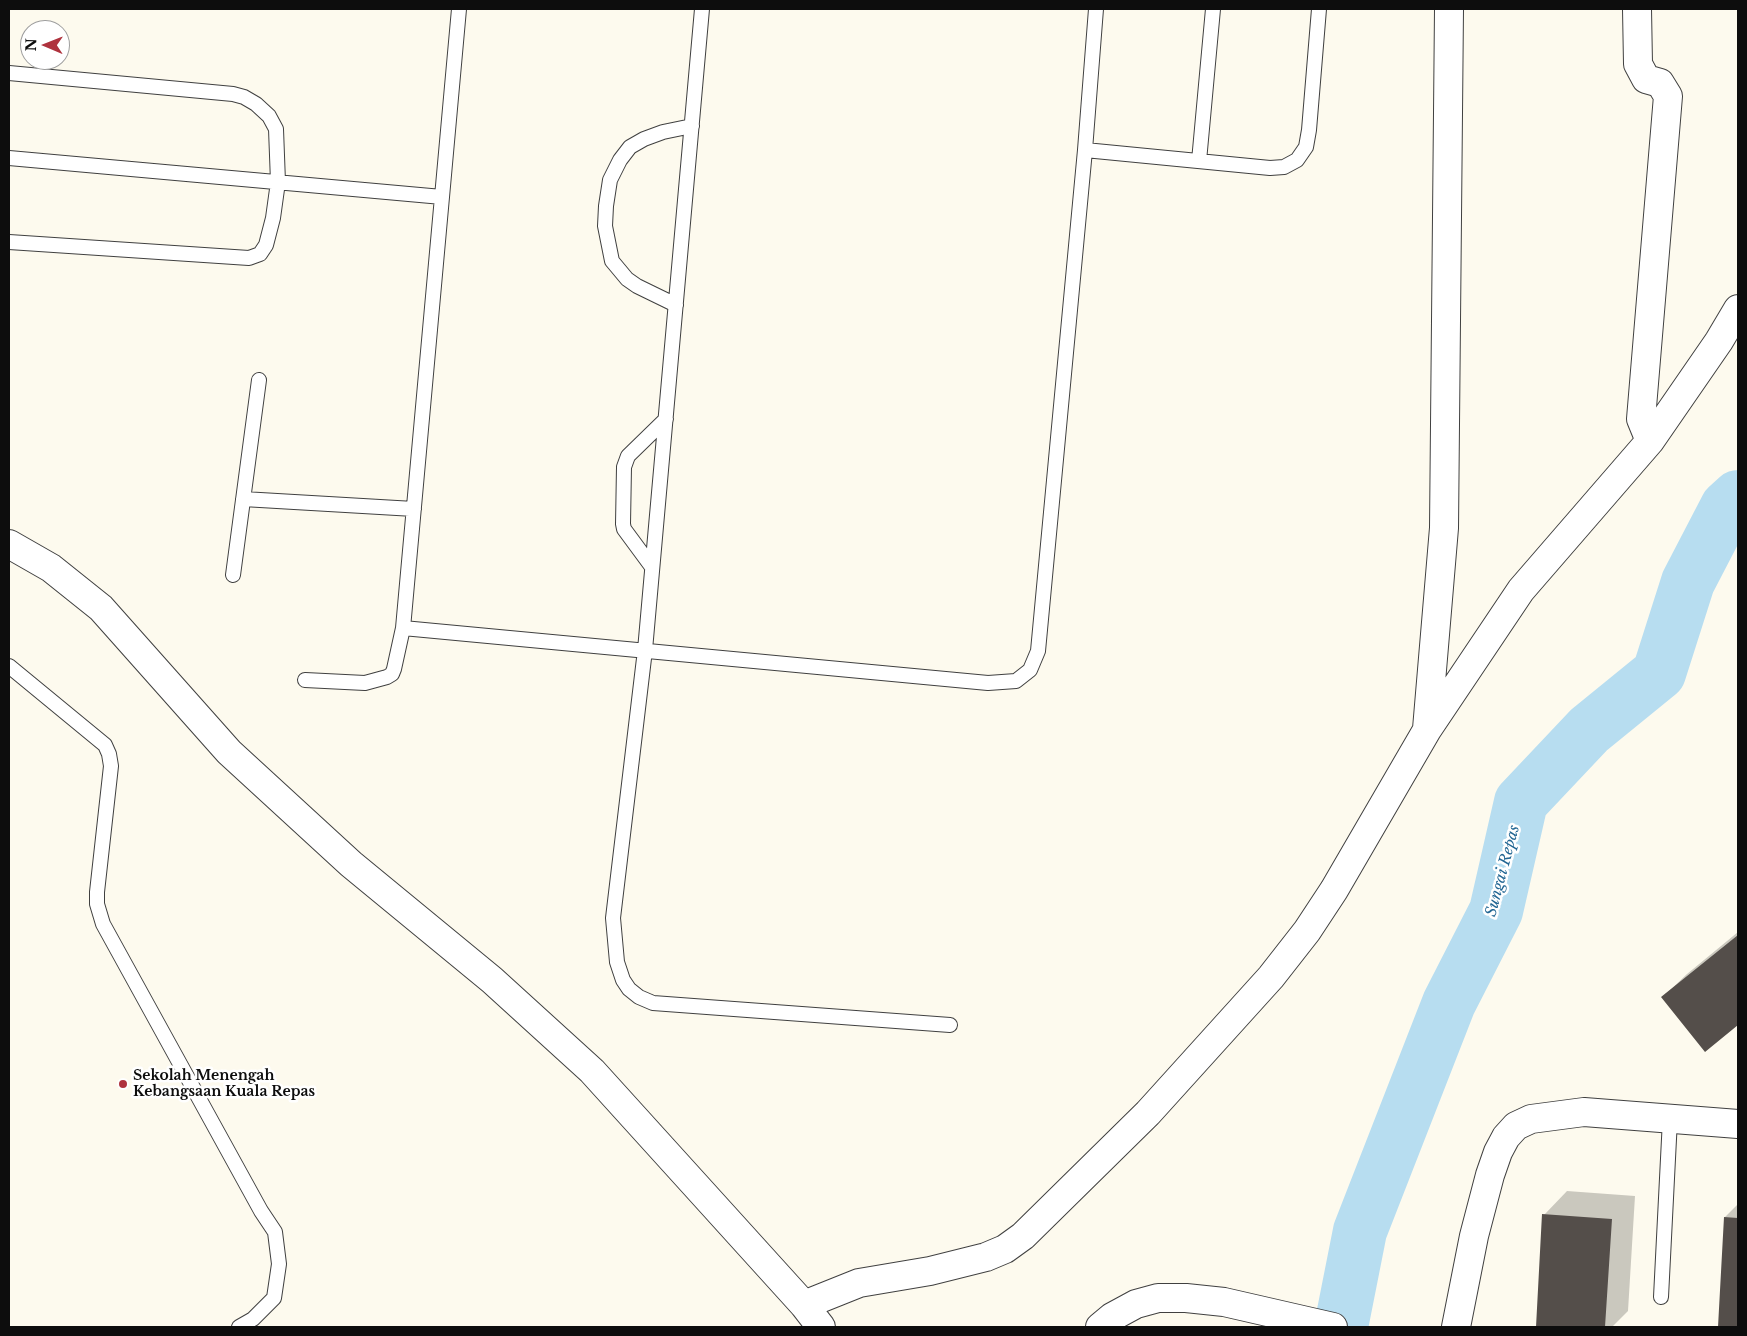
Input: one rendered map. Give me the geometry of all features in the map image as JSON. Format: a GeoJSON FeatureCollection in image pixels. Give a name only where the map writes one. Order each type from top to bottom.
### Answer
{"type":"FeatureCollection","features":[{"type":"Feature","properties":{"kind":"street"},"geometry":{"type":"LineString","coordinates":[[1427,730],[1444,528],[1449,9]]}},
{"type":"Feature","properties":{"kind":"street"},"geometry":{"type":"LineString","coordinates":[[1637,9],[1638,64],[1646,79],[1660,83],[1668,96],[1641,419],[1650,441]]}},
{"type":"Feature","properties":{"kind":"street"},"geometry":{"type":"LineString","coordinates":[[804,1305],[859,1283],[930,1271],[986,1257],[1005,1250],[1023,1236],[1148,1113],[1271,977],[1307,931],[1334,890],[1427,730],[1521,590],[1650,441],[1719,341],[1738,310]]}},
{"type":"Feature","properties":{"kind":"street"},"geometry":{"type":"LineString","coordinates":[[9,544],[51,568],[101,608],[229,752],[351,864],[492,980],[592,1071],[804,1305],[821,1327]]}},
{"type":"Feature","properties":{"kind":"street"},"geometry":{"type":"LineString","coordinates":[[1456,1327],[1474,1236],[1490,1175],[1498,1152],[1506,1137],[1516,1126],[1531,1118],[1584,1112],[1738,1124]]}},
{"type":"Feature","properties":{"kind":"street"},"geometry":{"type":"LineString","coordinates":[[1100,1327],[1112,1317],[1136,1304],[1158,1298],[1186,1298],[1224,1302],[1333,1327]]}},
{"type":"Feature","properties":{"kind":"lane"},"geometry":{"type":"LineString","coordinates":[[305,680],[365,683],[392,674],[403,628],[459,9]]}},
{"type":"Feature","properties":{"kind":"lane"},"geometry":{"type":"LineString","coordinates":[[702,9],[645,650],[613,918],[617,962],[623,980],[629,988],[639,997],[653,1004],[950,1025]]}},
{"type":"Feature","properties":{"kind":"lane"},"geometry":{"type":"LineString","coordinates":[[403,628],[988,683],[1016,681],[1030,670],[1038,650],[1085,150],[1096,9]]}},
{"type":"Feature","properties":{"kind":"lane"},"geometry":{"type":"LineString","coordinates":[[1198,161],[1213,9]]}},
{"type":"Feature","properties":{"kind":"lane"},"geometry":{"type":"LineString","coordinates":[[1085,150],[1270,168],[1284,167],[1297,160],[1306,147],[1309,130],[1319,9]]}},
{"type":"Feature","properties":{"kind":"lane"},"geometry":{"type":"LineString","coordinates":[[9,74],[233,94],[244,97],[256,104],[269,116],[276,128],[278,182],[273,218],[266,244],[260,254],[249,258],[9,242]]}},
{"type":"Feature","properties":{"kind":"lane"},"geometry":{"type":"LineString","coordinates":[[676,305],[637,286],[627,279],[612,261],[605,226],[606,206],[610,180],[620,160],[630,147],[663,132],[692,126]]}},
{"type":"Feature","properties":{"kind":"lane"},"geometry":{"type":"LineString","coordinates":[[9,158],[442,197]]}},
{"type":"Feature","properties":{"kind":"lane"},"geometry":{"type":"LineString","coordinates":[[233,575],[258,380]]}},
{"type":"Feature","properties":{"kind":"lane"},"geometry":{"type":"LineString","coordinates":[[652,567],[624,529],[624,467],[628,456],[666,419]]}},
{"type":"Feature","properties":{"kind":"lane"},"geometry":{"type":"LineString","coordinates":[[243,499],[414,509]]}},
{"type":"Feature","properties":{"kind":"lane"},"geometry":{"type":"LineString","coordinates":[[9,666],[105,746],[111,766],[97,892],[102,924],[261,1211],[275,1232],[279,1264],[274,1298],[253,1319],[239,1327]]}},
{"type":"Feature","properties":{"kind":"lane"},"geometry":{"type":"LineString","coordinates":[[1661,1297],[1670,1119]]}},
{"type":"Feature","properties":{"kind":"building"},"geometry":{"type":"Polygon","coordinates":[[[1738,935],[1738,1025],[1705,1052],[1661,997],[1738,935]]]}},
{"type":"Feature","properties":{"kind":"building"},"geometry":{"type":"Polygon","coordinates":[[[1542,1214],[1612,1219],[1605,1327],[1536,1327],[1542,1214]]]}},
{"type":"Feature","properties":{"kind":"building"},"geometry":{"type":"Polygon","coordinates":[[[1724,1217],[1738,1218],[1738,1327],[1718,1327],[1724,1217]]]}},
{"type":"Feature","properties":{"kind":"waterway","name":"Sungai Repas"},"geometry":{"type":"LineString","coordinates":[[1341,1327],[1360,1231],[1449,1003],[1496,911],[1521,802],[1589,730],[1659,673],[1688,582],[1727,507],[1738,497]]}},
{"type":"Feature","properties":{"kind":"place","name":"Sekolah Menengah Kebangsaan Kuala Repas"},"geometry":{"type":"Point","coordinates":[123,1084]}}]}
